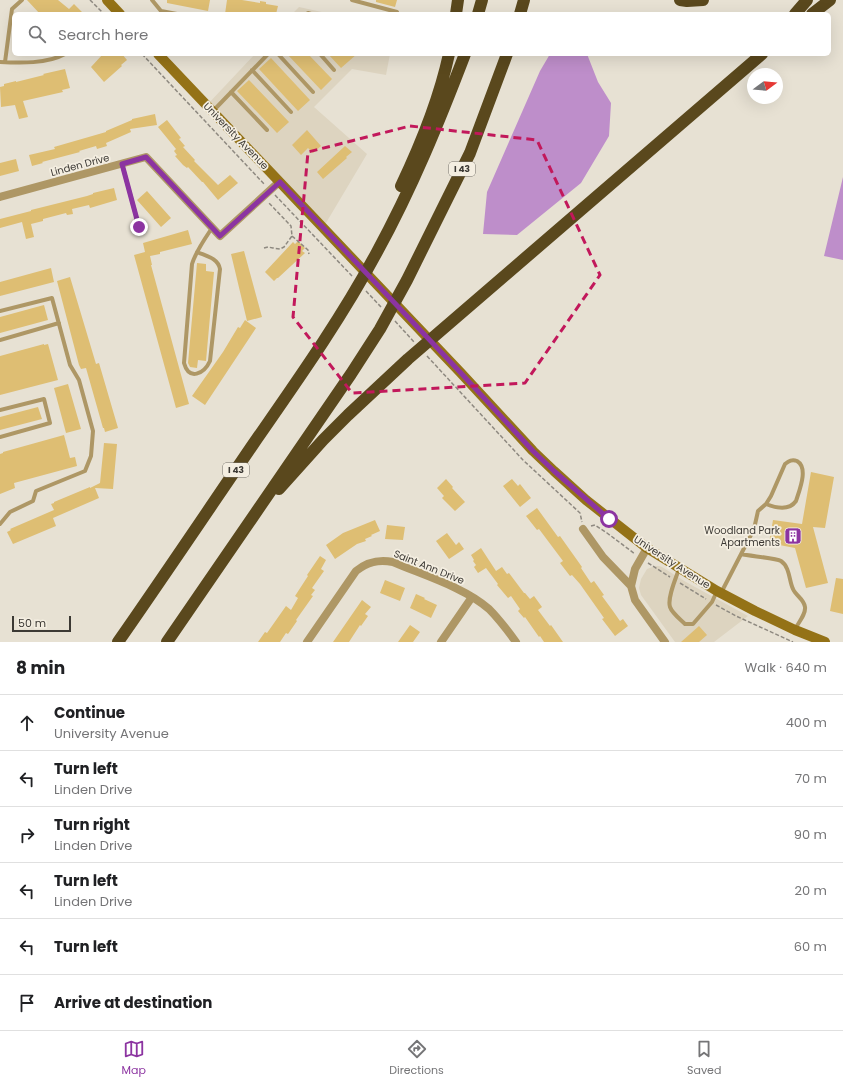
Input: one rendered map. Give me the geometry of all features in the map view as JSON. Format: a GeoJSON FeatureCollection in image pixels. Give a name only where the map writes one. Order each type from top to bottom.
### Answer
{"type":"FeatureCollection","features":[{"type":"Feature","properties":{"kind":"highway"},"geometry":{"type":"LineString","coordinates":[[456,12],[458,0]]}},
{"type":"Feature","properties":{"kind":"highway"},"geometry":{"type":"LineString","coordinates":[[479,12],[482,0]]}},
{"type":"Feature","properties":{"kind":"highway"},"geometry":{"type":"LineString","coordinates":[[521,12],[524,0]]}},
{"type":"Feature","properties":{"kind":"highway"},"geometry":{"type":"LineString","coordinates":[[680,0],[702,0]]}},
{"type":"Feature","properties":{"kind":"highway"},"geometry":{"type":"LineString","coordinates":[[797,12],[807,0]]}},
{"type":"Feature","properties":{"kind":"highway"},"geometry":{"type":"LineString","coordinates":[[815,12],[830,0]]}},
{"type":"Feature","properties":{"kind":"highway"},"geometry":{"type":"LineString","coordinates":[[375,249],[432,113],[448,56]]}},
{"type":"Feature","properties":{"kind":"highway"},"geometry":{"type":"LineString","coordinates":[[375,249],[398,213],[429,147],[464,56]]}},
{"type":"Feature","properties":{"kind":"highway","name":"I 43"},"geometry":{"type":"LineString","coordinates":[[167,642],[351,374],[380,329],[407,280],[470,153],[506,56]]}},
{"type":"Feature","properties":{"kind":"highway"},"geometry":{"type":"LineString","coordinates":[[261,504],[281,488],[322,440],[348,414],[408,359],[760,56]]}},
{"type":"Feature","properties":{"kind":"highway","name":"I 43"},"geometry":{"type":"LineString","coordinates":[[118,642],[302,374],[352,297],[353,283],[375,249]]}},
{"type":"Feature","properties":{"kind":"main road"},"geometry":{"type":"LineString","coordinates":[[107,0],[115,12]]}},
{"type":"Feature","properties":{"kind":"main road","name":"University Avenue"},"geometry":{"type":"LineString","coordinates":[[160,56],[538,456],[586,500],[647,548],[680,569],[755,611],[795,630],[826,642]]}},
{"type":"Feature","properties":{"kind":"street","name":"Linden Drive"},"geometry":{"type":"LineString","coordinates":[[0,197],[146,157],[212,228]]}},
{"type":"Feature","properties":{"kind":"street"},"geometry":{"type":"LineString","coordinates":[[212,228],[220,236],[280,182]]}},
{"type":"Feature","properties":{"kind":"street"},"geometry":{"type":"LineString","coordinates":[[582,529],[603,557],[631,586],[635,600],[665,642]]}},
{"type":"Feature","properties":{"kind":"street"},"geometry":{"type":"LineString","coordinates":[[631,586],[635,569],[647,548]]}},
{"type":"Feature","properties":{"kind":"street","name":"Saint Ann Drive"},"geometry":{"type":"LineString","coordinates":[[307,642],[353,575],[362,566],[379,560],[393,562],[457,589],[472,597],[489,609],[516,642]]}},
{"type":"Feature","properties":{"kind":"street"},"geometry":{"type":"LineString","coordinates":[[441,642],[472,597]]}},
{"type":"Feature","properties":{"kind":"lane"},"geometry":{"type":"LineString","coordinates":[[5,62],[12,9],[22,0]]}},
{"type":"Feature","properties":{"kind":"lane"},"geometry":{"type":"LineString","coordinates":[[152,0],[161,11],[166,12]]}},
{"type":"Feature","properties":{"kind":"lane"},"geometry":{"type":"LineString","coordinates":[[352,0],[397,12]]}},
{"type":"Feature","properties":{"kind":"lane"},"geometry":{"type":"LineString","coordinates":[[0,62],[27,63],[61,56]]}},
{"type":"Feature","properties":{"kind":"lane"},"geometry":{"type":"LineString","coordinates":[[213,112],[266,56]]}},
{"type":"Feature","properties":{"kind":"lane"},"geometry":{"type":"LineString","coordinates":[[280,56],[313,92]]}},
{"type":"Feature","properties":{"kind":"lane"},"geometry":{"type":"LineString","coordinates":[[322,56],[334,70]]}},
{"type":"Feature","properties":{"kind":"lane"},"geometry":{"type":"LineString","coordinates":[[252,70],[291,112]]}},
{"type":"Feature","properties":{"kind":"lane"},"geometry":{"type":"LineString","coordinates":[[232,92],[267,130]]}},
{"type":"Feature","properties":{"kind":"lane"},"geometry":{"type":"LineString","coordinates":[[122,164],[139,227]]}},
{"type":"Feature","properties":{"kind":"lane"},"geometry":{"type":"LineString","coordinates":[[197,252],[215,259],[218,262],[220,269],[210,361],[204,371],[194,374],[188,372],[184,363],[192,264],[197,252],[212,228]]}},
{"type":"Feature","properties":{"kind":"lane"},"geometry":{"type":"LineString","coordinates":[[0,312],[52,298],[70,365],[79,380],[93,430],[91,456],[85,471],[36,491],[34,501],[10,512],[0,524]]}},
{"type":"Feature","properties":{"kind":"lane"},"geometry":{"type":"LineString","coordinates":[[0,340],[58,323]]}},
{"type":"Feature","properties":{"kind":"lane"},"geometry":{"type":"LineString","coordinates":[[0,410],[44,399],[50,423],[0,437]]}},
{"type":"Feature","properties":{"kind":"lane"},"geometry":{"type":"LineString","coordinates":[[680,569],[675,580],[669,605],[673,612],[685,624],[693,624],[719,592],[742,554],[754,529],[758,511],[766,504],[771,496],[785,464],[792,460],[799,463],[803,472],[796,501],[789,506],[782,508],[766,504]]}},
{"type":"Feature","properties":{"kind":"lane"},"geometry":{"type":"LineString","coordinates":[[742,554],[778,560],[784,564],[792,589],[804,604],[804,612],[795,630]]}},
{"type":"Feature","properties":{"kind":"path"},"geometry":{"type":"LineString","coordinates":[[90,0],[102,12]]}},
{"type":"Feature","properties":{"kind":"path"},"geometry":{"type":"LineString","coordinates":[[263,197],[291,226],[292,236],[284,247],[280,249],[268,247],[264,248]]}},
{"type":"Feature","properties":{"kind":"path"},"geometry":{"type":"LineString","coordinates":[[292,236],[308,250],[309,254]]}},
{"type":"Feature","properties":{"kind":"highlighted area"},"geometry":{"type":"Polygon","coordinates":[[[410,126],[537,140],[600,275],[525,383],[352,393],[293,317],[308,152],[410,126]]]}},
{"type":"Feature","properties":{"kind":"shaded area"},"geometry":{"type":"Polygon","coordinates":[[[299,7],[322,12],[294,12],[299,7]]]}},
{"type":"Feature","properties":{"kind":"shaded area"},"geometry":{"type":"Polygon","coordinates":[[[253,56],[390,56],[386,75],[352,69],[314,107],[367,154],[323,228],[207,105],[253,56]]]}},
{"type":"Feature","properties":{"kind":"shaded area"},"geometry":{"type":"Polygon","coordinates":[[[549,56],[588,56],[598,82],[611,103],[609,136],[581,183],[517,235],[483,234],[487,192],[540,71],[549,56]]]}},
{"type":"Feature","properties":{"kind":"shaded area"},"geometry":{"type":"Polygon","coordinates":[[[843,177],[843,260],[824,256],[843,177]]]}},
{"type":"Feature","properties":{"kind":"shaded area"},"geometry":{"type":"Polygon","coordinates":[[[655,566],[662,567],[748,616],[714,642],[675,642],[641,595],[639,588],[641,579],[647,569],[655,566]]]}},
{"type":"Feature","properties":{"kind":"building"},"geometry":{"type":"Polygon","coordinates":[[[27,0],[58,0],[69,9],[74,4],[82,12],[38,12],[27,0]]]}},
{"type":"Feature","properties":{"kind":"building"},"geometry":{"type":"Polygon","coordinates":[[[167,0],[210,0],[208,11],[167,3],[167,0]]]}},
{"type":"Feature","properties":{"kind":"building"},"geometry":{"type":"Polygon","coordinates":[[[227,0],[242,0],[260,3],[260,1],[266,2],[266,4],[278,6],[276,12],[225,12],[227,0]]]}},
{"type":"Feature","properties":{"kind":"building"},"geometry":{"type":"Polygon","coordinates":[[[376,0],[397,0],[395,7],[376,2],[376,0]]]}},
{"type":"Feature","properties":{"kind":"building"},"geometry":{"type":"Polygon","coordinates":[[[101,56],[124,56],[127,60],[104,82],[91,67],[101,56]]]}},
{"type":"Feature","properties":{"kind":"building"},"geometry":{"type":"Polygon","coordinates":[[[289,56],[310,56],[332,79],[321,90],[289,56]]]}},
{"type":"Feature","properties":{"kind":"building"},"geometry":{"type":"Polygon","coordinates":[[[330,56],[355,56],[341,68],[330,56]]]}},
{"type":"Feature","properties":{"kind":"building"},"geometry":{"type":"Polygon","coordinates":[[[271,58],[310,100],[298,111],[259,69],[271,58]]]}},
{"type":"Feature","properties":{"kind":"building"},"geometry":{"type":"Polygon","coordinates":[[[65,69],[70,88],[62,90],[63,92],[23,101],[28,117],[19,119],[15,105],[1,107],[0,87],[4,86],[4,84],[65,69]]]}},
{"type":"Feature","properties":{"kind":"building"},"geometry":{"type":"Polygon","coordinates":[[[249,80],[289,122],[277,133],[237,91],[249,80]]]}},
{"type":"Feature","properties":{"kind":"building"},"geometry":{"type":"Polygon","coordinates":[[[155,114],[157,125],[130,129],[131,132],[106,143],[107,146],[97,149],[96,146],[32,166],[29,155],[55,149],[54,147],[106,132],[132,119],[155,114]]]}},
{"type":"Feature","properties":{"kind":"building"},"geometry":{"type":"Polygon","coordinates":[[[167,120],[181,138],[179,139],[185,146],[183,147],[195,160],[194,161],[218,185],[230,175],[238,183],[218,200],[203,182],[175,156],[177,155],[174,151],[176,149],[158,127],[167,120]]]}},
{"type":"Feature","properties":{"kind":"building"},"geometry":{"type":"Polygon","coordinates":[[[307,130],[321,146],[313,153],[308,148],[301,155],[292,145],[307,130]]]}},
{"type":"Feature","properties":{"kind":"building"},"geometry":{"type":"Polygon","coordinates":[[[345,146],[352,152],[323,179],[317,172],[345,146]]]}},
{"type":"Feature","properties":{"kind":"building"},"geometry":{"type":"Polygon","coordinates":[[[16,159],[19,171],[0,176],[0,163],[16,159]]]}},
{"type":"Feature","properties":{"kind":"building"},"geometry":{"type":"Polygon","coordinates":[[[114,188],[117,200],[90,208],[89,205],[72,209],[73,214],[67,215],[66,213],[31,224],[34,237],[26,239],[22,222],[0,228],[0,219],[114,188]]]}},
{"type":"Feature","properties":{"kind":"building"},"geometry":{"type":"Polygon","coordinates":[[[147,191],[171,218],[161,227],[137,200],[147,191]]]}},
{"type":"Feature","properties":{"kind":"building"},"geometry":{"type":"Polygon","coordinates":[[[188,230],[192,244],[150,256],[151,265],[189,404],[176,408],[134,255],[145,252],[143,243],[188,230]]]}},
{"type":"Feature","properties":{"kind":"building"},"geometry":{"type":"Polygon","coordinates":[[[298,241],[305,248],[302,251],[305,253],[274,281],[265,272],[293,242],[295,244],[298,241]]]}},
{"type":"Feature","properties":{"kind":"building"},"geometry":{"type":"Polygon","coordinates":[[[244,251],[262,317],[247,321],[231,254],[244,251]]]}},
{"type":"Feature","properties":{"kind":"building"},"geometry":{"type":"Polygon","coordinates":[[[197,263],[206,264],[206,271],[214,272],[206,361],[198,360],[197,368],[190,367],[188,363],[197,263]]]}},
{"type":"Feature","properties":{"kind":"building"},"geometry":{"type":"Polygon","coordinates":[[[51,268],[54,282],[0,296],[0,282],[51,268]]]}},
{"type":"Feature","properties":{"kind":"building"},"geometry":{"type":"Polygon","coordinates":[[[70,277],[96,364],[99,363],[118,428],[105,432],[86,368],[81,369],[79,365],[57,281],[70,277]]]}},
{"type":"Feature","properties":{"kind":"building"},"geometry":{"type":"Polygon","coordinates":[[[44,305],[48,320],[0,333],[0,317],[44,305]]]}},
{"type":"Feature","properties":{"kind":"building"},"geometry":{"type":"Polygon","coordinates":[[[245,320],[256,328],[205,405],[192,396],[223,352],[238,327],[240,328],[245,320]]]}},
{"type":"Feature","properties":{"kind":"building"},"geometry":{"type":"Polygon","coordinates":[[[48,344],[58,380],[0,395],[0,356],[48,344]]]}},
{"type":"Feature","properties":{"kind":"building"},"geometry":{"type":"Polygon","coordinates":[[[68,384],[81,429],[66,433],[54,388],[68,384]]]}},
{"type":"Feature","properties":{"kind":"building"},"geometry":{"type":"Polygon","coordinates":[[[38,407],[42,419],[0,430],[0,417],[38,407]]]}},
{"type":"Feature","properties":{"kind":"building"},"geometry":{"type":"Polygon","coordinates":[[[64,435],[70,458],[75,457],[77,466],[14,483],[15,488],[0,494],[0,454],[64,435]]]}},
{"type":"Feature","properties":{"kind":"building"},"geometry":{"type":"Polygon","coordinates":[[[104,443],[117,444],[113,489],[95,488],[99,498],[53,518],[56,526],[13,544],[7,532],[11,530],[10,529],[54,510],[51,504],[54,502],[100,483],[104,443]]]}},
{"type":"Feature","properties":{"kind":"building","name":"Woodland Park Apartments"},"geometry":{"type":"Polygon","coordinates":[[[811,472],[834,477],[825,528],[813,527],[828,583],[806,588],[795,548],[769,543],[773,520],[802,524],[811,472]]]}},
{"type":"Feature","properties":{"kind":"building"},"geometry":{"type":"Polygon","coordinates":[[[446,479],[465,502],[455,511],[442,498],[444,496],[437,488],[446,479]]]}},
{"type":"Feature","properties":{"kind":"building"},"geometry":{"type":"Polygon","coordinates":[[[512,479],[518,486],[520,484],[531,498],[520,507],[503,486],[512,479]]]}},
{"type":"Feature","properties":{"kind":"building"},"geometry":{"type":"Polygon","coordinates":[[[537,508],[558,537],[560,536],[582,567],[581,568],[591,583],[594,581],[604,595],[602,596],[620,621],[623,619],[628,626],[615,636],[602,619],[604,618],[580,584],[572,575],[570,576],[560,563],[563,561],[539,529],[537,530],[526,516],[537,508]]]}},
{"type":"Feature","properties":{"kind":"building"},"geometry":{"type":"Polygon","coordinates":[[[375,520],[380,531],[371,535],[372,536],[365,539],[366,541],[357,544],[335,559],[326,545],[343,533],[375,520]]]}},
{"type":"Feature","properties":{"kind":"building"},"geometry":{"type":"Polygon","coordinates":[[[387,525],[405,527],[403,540],[385,539],[387,525]]]}},
{"type":"Feature","properties":{"kind":"building"},"geometry":{"type":"Polygon","coordinates":[[[447,533],[456,545],[459,542],[464,549],[449,559],[436,541],[447,533]]]}},
{"type":"Feature","properties":{"kind":"building"},"geometry":{"type":"Polygon","coordinates":[[[481,548],[496,571],[502,567],[507,574],[509,573],[530,599],[534,596],[542,607],[538,610],[563,642],[544,642],[525,617],[524,618],[518,611],[520,609],[511,596],[508,598],[486,568],[478,573],[474,567],[476,565],[471,555],[481,548]]]}},
{"type":"Feature","properties":{"kind":"building"},"geometry":{"type":"Polygon","coordinates":[[[320,556],[326,560],[321,569],[324,571],[312,588],[315,590],[311,595],[313,596],[288,634],[286,633],[280,642],[258,642],[265,632],[267,633],[286,606],[291,610],[298,598],[295,596],[320,556]]]}},
{"type":"Feature","properties":{"kind":"building"},"geometry":{"type":"Polygon","coordinates":[[[836,578],[843,579],[843,614],[830,611],[836,578]]]}},
{"type":"Feature","properties":{"kind":"building"},"geometry":{"type":"Polygon","coordinates":[[[385,580],[405,588],[400,601],[380,593],[385,580]]]}},
{"type":"Feature","properties":{"kind":"building"},"geometry":{"type":"Polygon","coordinates":[[[416,594],[437,605],[431,618],[410,608],[416,594]]]}},
{"type":"Feature","properties":{"kind":"building"},"geometry":{"type":"Polygon","coordinates":[[[362,600],[371,607],[365,614],[368,616],[349,642],[333,642],[362,600]]]}},
{"type":"Feature","properties":{"kind":"building"},"geometry":{"type":"Polygon","coordinates":[[[410,625],[420,632],[413,642],[398,642],[410,625]]]}},
{"type":"Feature","properties":{"kind":"building"},"geometry":{"type":"Polygon","coordinates":[[[699,626],[707,635],[699,642],[681,642],[699,626]]]}},
{"type":"Feature","properties":{"kind":"place","name":"Woodland Park Apartments"},"geometry":{"type":"Point","coordinates":[793,536]}},
{"type":"Feature","properties":{"kind":"route"},"geometry":{"type":"LineString","coordinates":[[139,227],[122,164],[146,157],[220,236],[280,182],[533,451],[609,519]]}}]}
